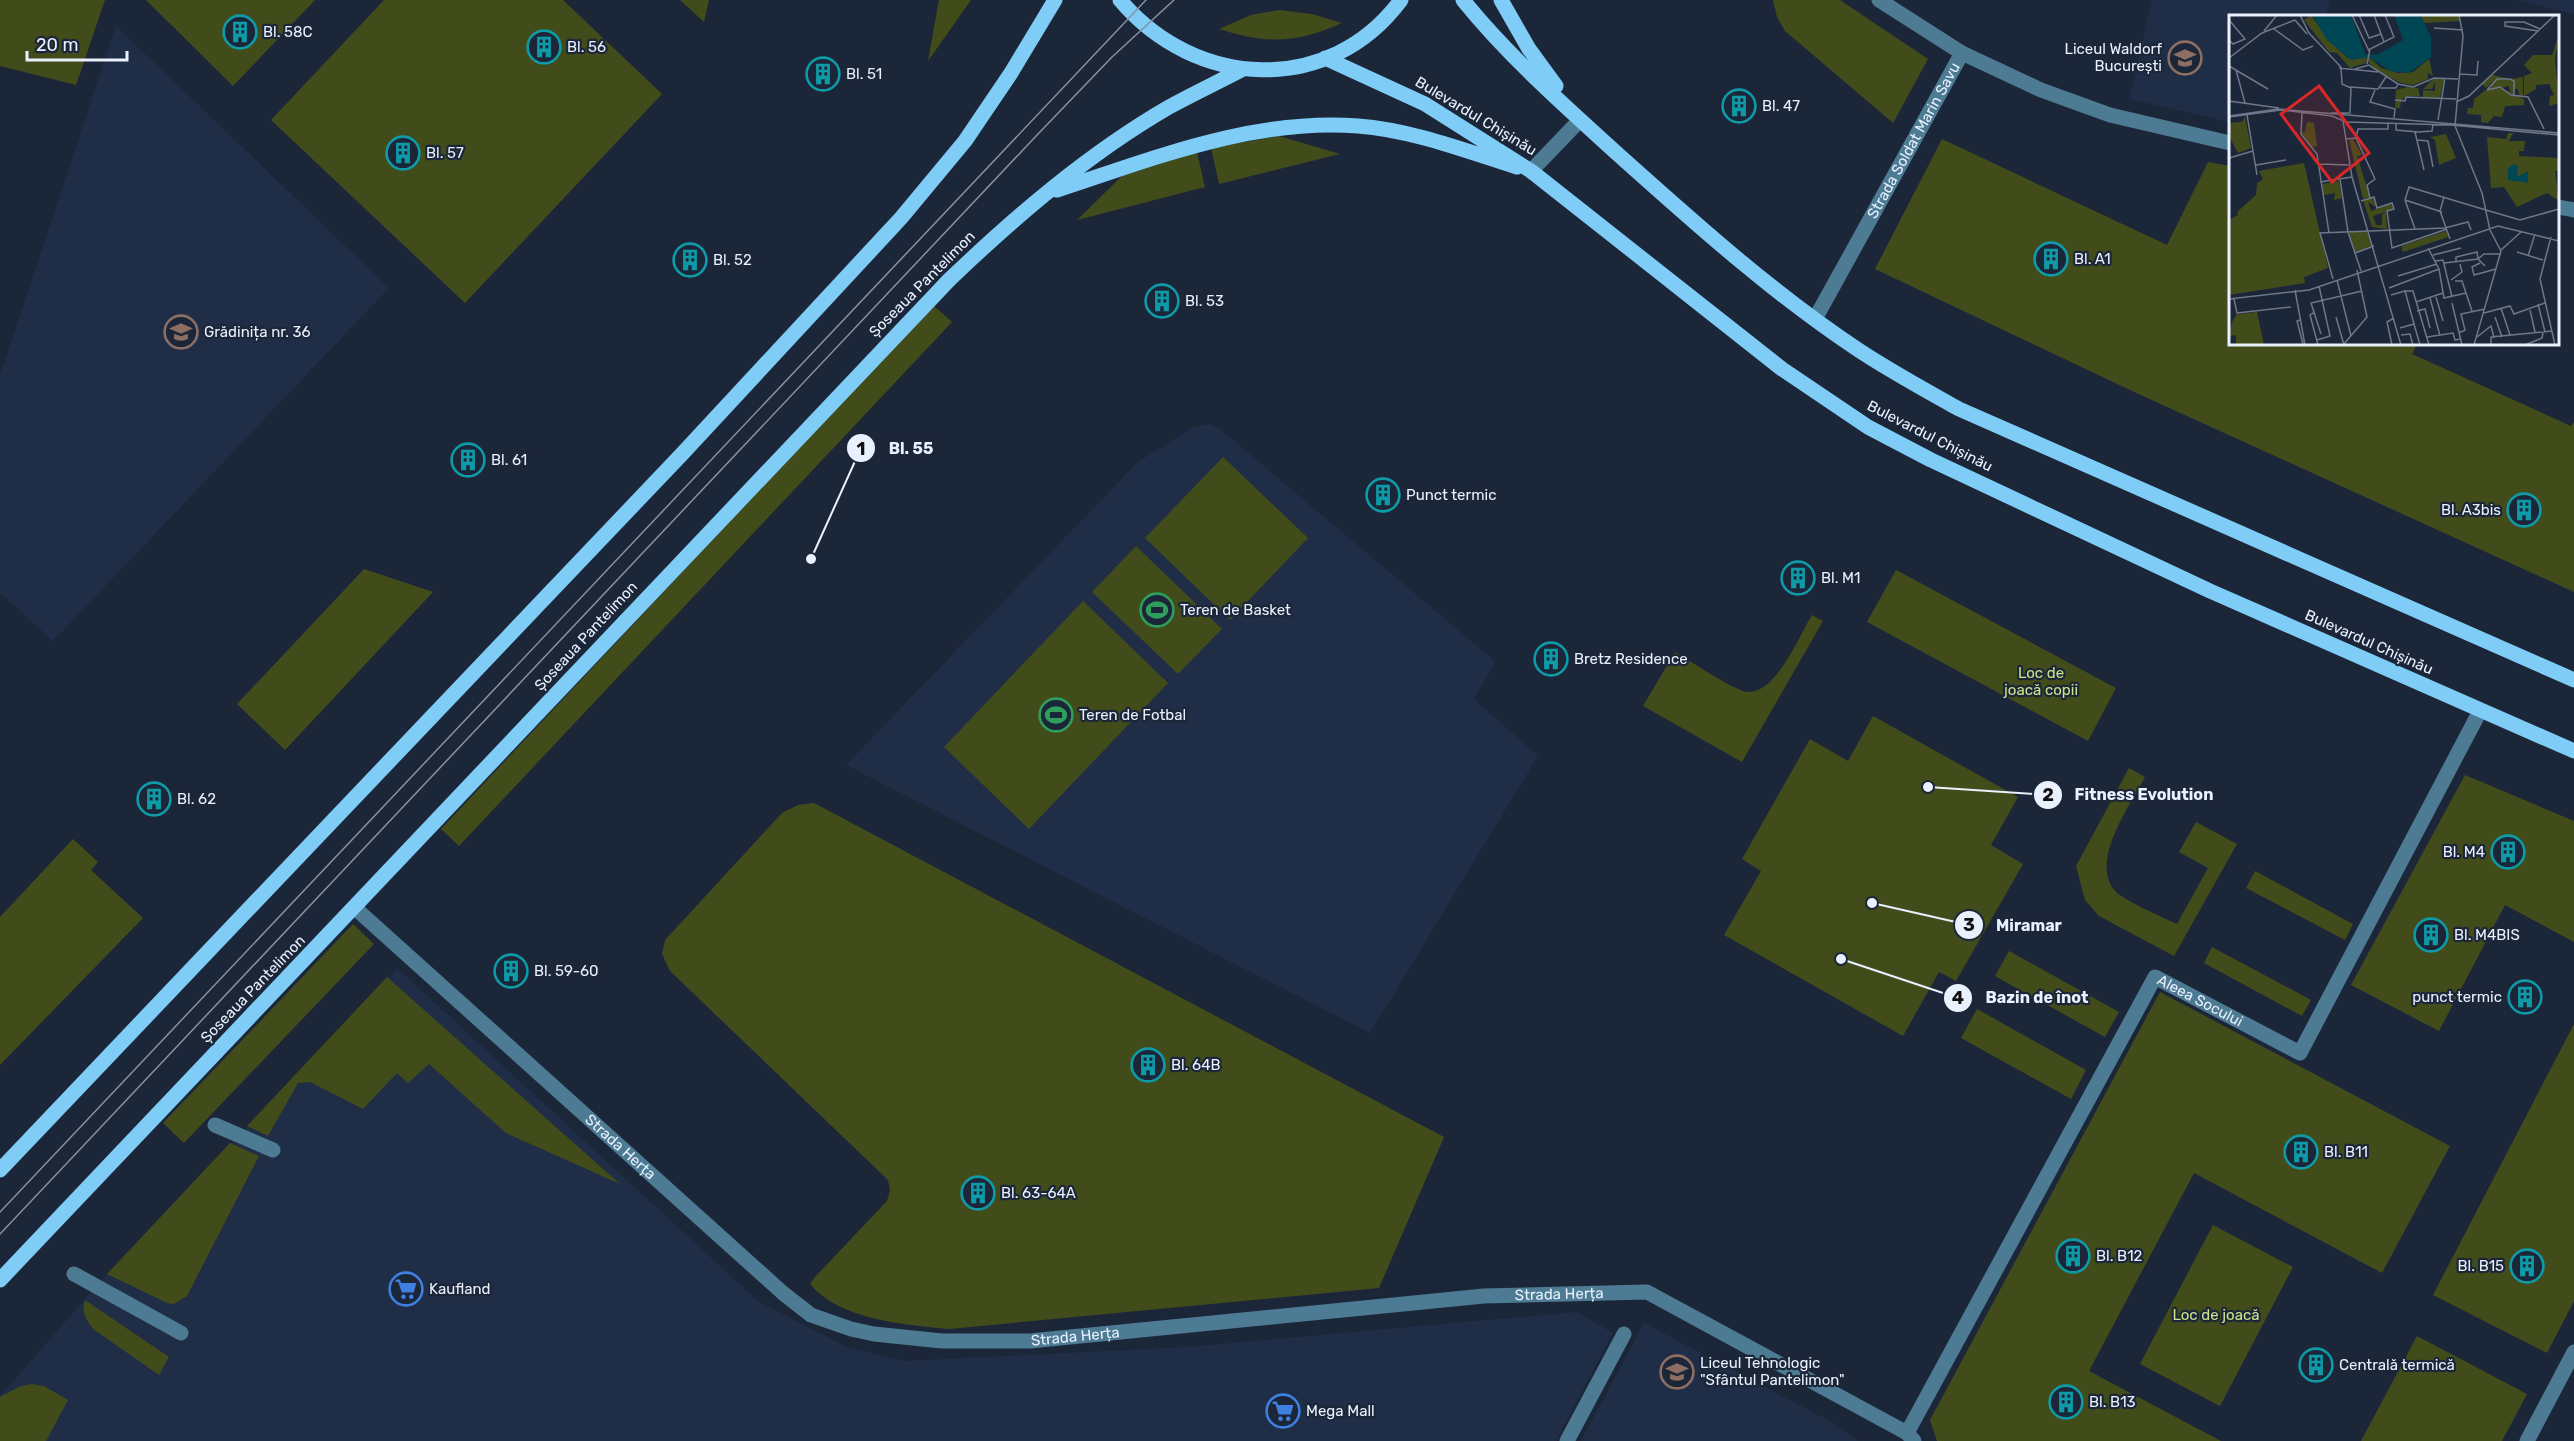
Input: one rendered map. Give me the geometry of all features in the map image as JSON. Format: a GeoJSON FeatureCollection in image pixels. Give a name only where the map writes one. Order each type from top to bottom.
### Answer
{"type":"FeatureCollection","features":[{"type":"Feature","properties":{"kind":"main road"},"geometry":{"type":"LineString","coordinates":[[0,1170],[681,454],[901,218],[965,141],[1011,73],[1055,0]]}},
{"type":"Feature","properties":{"kind":"main road"},"geometry":{"type":"LineString","coordinates":[[1120,0],[1152,33],[1198,59],[1243,69],[1285,69],[1325,58],[1355,43],[1379,27],[1401,0]]}},
{"type":"Feature","properties":{"kind":"main road"},"geometry":{"type":"LineString","coordinates":[[1463,0],[1580,120],[1694,223],[1815,319],[1899,376],[1959,409],[2574,680]]}},
{"type":"Feature","properties":{"kind":"main road"},"geometry":{"type":"LineString","coordinates":[[1501,0],[1529,49],[1580,120]]}},
{"type":"Feature","properties":{"kind":"main road","name":"Bulevardul Chișinău"},"geometry":{"type":"LineString","coordinates":[[1325,58],[1425,104],[1532,171],[1782,369],[1868,426],[1931,460],[2210,591],[2574,751]]}},
{"type":"Feature","properties":{"kind":"main road","name":"Șoseaua Pantelimon"},"geometry":{"type":"LineString","coordinates":[[0,1280],[949,280],[995,235],[1046,193],[1112,144],[1169,107],[1243,69]]}},
{"type":"Feature","properties":{"kind":"main road"},"geometry":{"type":"LineString","coordinates":[[1046,193],[1203,142],[1255,132],[1320,125],[1360,126],[1412,135],[1532,171]]}},
{"type":"Feature","properties":{"kind":"street"},"geometry":{"type":"LineString","coordinates":[[1879,0],[1962,53]]}},
{"type":"Feature","properties":{"kind":"street","name":"Strada Soldat Marin Savu"},"geometry":{"type":"LineString","coordinates":[[1815,319],[1962,53],[2041,90],[2110,116],[2229,143]]}},
{"type":"Feature","properties":{"kind":"street"},"geometry":{"type":"LineString","coordinates":[[1532,171],[1580,120]]}},
{"type":"Feature","properties":{"kind":"street"},"geometry":{"type":"LineString","coordinates":[[2559,207],[2574,210]]}},
{"type":"Feature","properties":{"kind":"street","name":"Aleea Socului"},"geometry":{"type":"LineString","coordinates":[[1911,1437],[2155,977],[2300,1053],[2480,711]]}},
{"type":"Feature","properties":{"kind":"street","name":"Strada Herța"},"geometry":{"type":"LineString","coordinates":[[355,908],[784,1294],[812,1315],[828,1322],[874,1334],[931,1340],[1030,1341],[1484,1296],[1647,1292],[1911,1437]]}},
{"type":"Feature","properties":{"kind":"street"},"geometry":{"type":"LineString","coordinates":[[215,1125],[273,1150]]}},
{"type":"Feature","properties":{"kind":"street"},"geometry":{"type":"LineString","coordinates":[[74,1274],[181,1333]]}},
{"type":"Feature","properties":{"kind":"street"},"geometry":{"type":"LineString","coordinates":[[1567,1441],[1624,1334]]}},
{"type":"Feature","properties":{"kind":"street"},"geometry":{"type":"LineString","coordinates":[[2527,1441],[2574,1352]]}},
{"type":"Feature","properties":{"kind":"shaded area","name":"Liceul Waldorf București"},"geometry":{"type":"Polygon","coordinates":[[[2152,0],[2330,0],[2326,15],[2229,15],[2229,122],[2129,99],[2152,0]]]}},
{"type":"Feature","properties":{"kind":"shaded area"},"geometry":{"type":"Polygon","coordinates":[[[2516,0],[2574,0],[2574,14],[2516,0]]]}},
{"type":"Feature","properties":{"kind":"shaded area","name":"Grădinița nr. 36"},"geometry":{"type":"Polygon","coordinates":[[[116,26],[389,288],[53,641],[0,593],[0,376],[116,26]]]}},
{"type":"Feature","properties":{"kind":"shaded area"},"geometry":{"type":"Polygon","coordinates":[[[1210,424],[1220,429],[1496,662],[1474,699],[1538,756],[1370,1033],[846,765],[1138,462],[1192,428],[1210,424]]]}},
{"type":"Feature","properties":{"kind":"shaded area"},"geometry":{"type":"Polygon","coordinates":[[[397,968],[759,1302],[847,1347],[904,1361],[1187,1347],[1577,1312],[1613,1333],[1556,1441],[0,1441],[0,1396],[107,1274],[397,968]]]}},
{"type":"Feature","properties":{"kind":"shaded area","name":"Liceul Tehnologic \"Sfântul Pantelimon\""},"geometry":{"type":"Polygon","coordinates":[[[1644,1323],[1828,1420],[1858,1441],[1581,1441],[1644,1323]]]}},
{"type":"Feature","properties":{"kind":"green space"},"geometry":{"type":"Polygon","coordinates":[[[0,0],[105,0],[76,85],[0,66],[0,0]]]}},
{"type":"Feature","properties":{"kind":"green space"},"geometry":{"type":"Polygon","coordinates":[[[146,0],[315,0],[233,86],[146,0]]]}},
{"type":"Feature","properties":{"kind":"green space"},"geometry":{"type":"Polygon","coordinates":[[[384,0],[563,0],[662,94],[465,303],[271,120],[384,0]]]}},
{"type":"Feature","properties":{"kind":"green space"},"geometry":{"type":"Polygon","coordinates":[[[680,0],[709,0],[704,22],[680,0]]]}},
{"type":"Feature","properties":{"kind":"green space"},"geometry":{"type":"Polygon","coordinates":[[[939,0],[971,0],[928,61],[939,0]]]}},
{"type":"Feature","properties":{"kind":"green space"},"geometry":{"type":"Polygon","coordinates":[[[1773,0],[1840,0],[1928,59],[1893,123],[1785,31],[1777,17],[1773,0]]]}},
{"type":"Feature","properties":{"kind":"green space"},"geometry":{"type":"Polygon","coordinates":[[[1279,10],[1312,14],[1342,23],[1310,35],[1281,40],[1252,37],[1219,29],[1251,15],[1279,10]]]}},
{"type":"Feature","properties":{"kind":"green space"},"geometry":{"type":"Polygon","coordinates":[[[1279,136],[1340,154],[1219,184],[1211,148],[1279,136]]]}},
{"type":"Feature","properties":{"kind":"green space"},"geometry":{"type":"Polygon","coordinates":[[[1942,139],[2167,245],[2208,162],[2229,166],[2229,345],[2416,345],[2412,354],[2571,426],[2574,422],[2574,592],[2132,391],[1875,269],[1942,139]]]}},
{"type":"Feature","properties":{"kind":"green space"},"geometry":{"type":"Polygon","coordinates":[[[1197,152],[1205,187],[1077,220],[1122,176],[1197,152]]]}},
{"type":"Feature","properties":{"kind":"green space"},"geometry":{"type":"Polygon","coordinates":[[[933,305],[952,322],[459,846],[441,829],[933,305]]]}},
{"type":"Feature","properties":{"kind":"green space"},"geometry":{"type":"Polygon","coordinates":[[[1223,457],[1308,538],[1230,620],[1145,538],[1223,457]]]}},
{"type":"Feature","properties":{"kind":"green space","name":"Teren de Basket"},"geometry":{"type":"Polygon","coordinates":[[[1136,546],[1222,629],[1178,674],[1092,592],[1136,546]]]}},
{"type":"Feature","properties":{"kind":"green space"},"geometry":{"type":"Polygon","coordinates":[[[364,569],[433,592],[285,750],[237,704],[364,569]]]}},
{"type":"Feature","properties":{"kind":"green space","name":"Loc de joacă copii"},"geometry":{"type":"Polygon","coordinates":[[[1896,570],[2116,688],[2088,741],[1867,622],[1896,570]]]}},
{"type":"Feature","properties":{"kind":"green space","name":"Teren de Fotbal"},"geometry":{"type":"Polygon","coordinates":[[[1083,601],[1168,683],[1029,829],[944,747],[1083,601]]]}},
{"type":"Feature","properties":{"kind":"green space"},"geometry":{"type":"Polygon","coordinates":[[[1812,615],[1823,621],[1742,762],[1643,706],[1675,652],[1743,691],[1754,691],[1765,686],[1784,665],[1812,615]]]}},
{"type":"Feature","properties":{"kind":"green space"},"geometry":{"type":"Polygon","coordinates":[[[1873,716],[2018,797],[1991,845],[2023,864],[1956,981],[1939,972],[1903,1036],[1724,935],[1761,871],[1742,859],[1810,739],[1848,761],[1873,716]]]}},
{"type":"Feature","properties":{"kind":"green space"},"geometry":{"type":"Polygon","coordinates":[[[2129,768],[2145,777],[2122,818],[2109,849],[2108,879],[2119,895],[2177,924],[2208,868],[2179,852],[2196,822],[2237,844],[2174,956],[2099,916],[2085,900],[2076,866],[2129,768]]]}},
{"type":"Feature","properties":{"kind":"green space"},"geometry":{"type":"Polygon","coordinates":[[[2465,775],[2574,821],[2574,942],[2505,905],[2439,1031],[2351,985],[2465,775]]]}},
{"type":"Feature","properties":{"kind":"green space"},"geometry":{"type":"Polygon","coordinates":[[[814,803],[1444,1137],[1379,1288],[949,1329],[875,1318],[838,1306],[823,1296],[810,1284],[887,1201],[890,1190],[888,1180],[670,971],[662,954],[665,940],[782,813],[798,805],[814,803]]]}},
{"type":"Feature","properties":{"kind":"green space"},"geometry":{"type":"Polygon","coordinates":[[[73,839],[98,862],[91,870],[143,918],[0,1065],[0,917],[73,839]]]}},
{"type":"Feature","properties":{"kind":"green space"},"geometry":{"type":"Polygon","coordinates":[[[2255,871],[2353,924],[2345,940],[2246,888],[2255,871]]]}},
{"type":"Feature","properties":{"kind":"green space"},"geometry":{"type":"Polygon","coordinates":[[[353,924],[374,944],[184,1143],[163,1123],[353,924]]]}},
{"type":"Feature","properties":{"kind":"green space"},"geometry":{"type":"Polygon","coordinates":[[[2212,947],[2311,1000],[2302,1016],[2204,963],[2212,947]]]}},
{"type":"Feature","properties":{"kind":"green space"},"geometry":{"type":"Polygon","coordinates":[[[2009,951],[2119,1012],[2105,1037],[1995,976],[2009,951]]]}},
{"type":"Feature","properties":{"kind":"green space"},"geometry":{"type":"Polygon","coordinates":[[[387,977],[620,1184],[506,1133],[429,1064],[408,1083],[397,1073],[363,1109],[310,1082],[298,1083],[268,1136],[247,1126],[387,977]]]}},
{"type":"Feature","properties":{"kind":"green space"},"geometry":{"type":"Polygon","coordinates":[[[2160,992],[2450,1146],[2382,1273],[2194,1173],[2089,1371],[2221,1441],[1937,1441],[1930,1420],[2160,992]]]}},
{"type":"Feature","properties":{"kind":"green space"},"geometry":{"type":"Polygon","coordinates":[[[1977,1009],[2086,1070],[2071,1099],[1961,1038],[1977,1009]]]}},
{"type":"Feature","properties":{"kind":"green space"},"geometry":{"type":"Polygon","coordinates":[[[2574,1024],[2574,1301],[2547,1353],[2433,1295],[2574,1024]]]}},
{"type":"Feature","properties":{"kind":"green space"},"geometry":{"type":"Polygon","coordinates":[[[230,1143],[259,1156],[187,1296],[174,1304],[167,1303],[107,1274],[230,1143]]]}},
{"type":"Feature","properties":{"kind":"green space","name":"Loc de joacă"},"geometry":{"type":"Polygon","coordinates":[[[2213,1225],[2293,1267],[2220,1406],[2140,1364],[2213,1225]]]}},
{"type":"Feature","properties":{"kind":"green space"},"geometry":{"type":"Polygon","coordinates":[[[85,1300],[169,1357],[159,1375],[93,1329],[85,1315],[85,1300]]]}},
{"type":"Feature","properties":{"kind":"green space"},"geometry":{"type":"Polygon","coordinates":[[[2417,1336],[2527,1394],[2502,1441],[2361,1441],[2417,1336]]]}},
{"type":"Feature","properties":{"kind":"green space"},"geometry":{"type":"Polygon","coordinates":[[[32,1384],[44,1386],[68,1400],[46,1441],[0,1441],[0,1397],[21,1386],[32,1384]]]}},
{"type":"Feature","properties":{"kind":"tram line"},"geometry":{"type":"LineString","coordinates":[[0,1212],[1146,0]]}},
{"type":"Feature","properties":{"kind":"tram line"},"geometry":{"type":"LineString","coordinates":[[0,1234],[1038,134],[1112,57],[1174,0]]}},
{"type":"Feature","properties":{"kind":"place","name":"Bl. 58C"},"geometry":{"type":"Point","coordinates":[240,32]}},
{"type":"Feature","properties":{"kind":"place","name":"Bl. 56"},"geometry":{"type":"Point","coordinates":[544,47]}},
{"type":"Feature","properties":{"kind":"place","name":"Liceul Waldorf București"},"geometry":{"type":"Point","coordinates":[2185,58]}},
{"type":"Feature","properties":{"kind":"place","name":"Bl. 51"},"geometry":{"type":"Point","coordinates":[823,74]}},
{"type":"Feature","properties":{"kind":"place","name":"Bl. 47"},"geometry":{"type":"Point","coordinates":[1739,106]}},
{"type":"Feature","properties":{"kind":"place","name":"Bl. 57"},"geometry":{"type":"Point","coordinates":[403,153]}},
{"type":"Feature","properties":{"kind":"place","name":"Bl. A1"},"geometry":{"type":"Point","coordinates":[2051,259]}},
{"type":"Feature","properties":{"kind":"place","name":"Bl. 52"},"geometry":{"type":"Point","coordinates":[690,260]}},
{"type":"Feature","properties":{"kind":"place","name":"Bl. 53"},"geometry":{"type":"Point","coordinates":[1162,301]}},
{"type":"Feature","properties":{"kind":"place","name":"Grădinița nr. 36"},"geometry":{"type":"Point","coordinates":[181,332]}},
{"type":"Feature","properties":{"kind":"place","name":"Bl. 61"},"geometry":{"type":"Point","coordinates":[468,460]}},
{"type":"Feature","properties":{"kind":"place","name":"Punct termic"},"geometry":{"type":"Point","coordinates":[1383,495]}},
{"type":"Feature","properties":{"kind":"place","name":"Bl. A3bis"},"geometry":{"type":"Point","coordinates":[2524,510]}},
{"type":"Feature","properties":{"kind":"place","name":"Bl. 55"},"geometry":{"type":"Point","coordinates":[811,559]}},
{"type":"Feature","properties":{"kind":"place","name":"Bl. M1"},"geometry":{"type":"Point","coordinates":[1798,578]}},
{"type":"Feature","properties":{"kind":"place","name":"Teren de Basket"},"geometry":{"type":"Point","coordinates":[1157,610]}},
{"type":"Feature","properties":{"kind":"place","name":"Bretz Residence"},"geometry":{"type":"Point","coordinates":[1551,659]}},
{"type":"Feature","properties":{"kind":"place","name":"Teren de Fotbal"},"geometry":{"type":"Point","coordinates":[1056,715]}},
{"type":"Feature","properties":{"kind":"place","name":"Fitness Evolution"},"geometry":{"type":"Point","coordinates":[1928,787]}},
{"type":"Feature","properties":{"kind":"place","name":"Bl. 62"},"geometry":{"type":"Point","coordinates":[154,799]}},
{"type":"Feature","properties":{"kind":"place","name":"Bl. M4"},"geometry":{"type":"Point","coordinates":[2508,852]}},
{"type":"Feature","properties":{"kind":"place","name":"Miramar"},"geometry":{"type":"Point","coordinates":[1872,903]}},
{"type":"Feature","properties":{"kind":"place","name":"Bl. M4BIS"},"geometry":{"type":"Point","coordinates":[2431,935]}},
{"type":"Feature","properties":{"kind":"place","name":"Bazin de înot"},"geometry":{"type":"Point","coordinates":[1841,959]}},
{"type":"Feature","properties":{"kind":"place","name":"Bl. 59-60"},"geometry":{"type":"Point","coordinates":[511,971]}},
{"type":"Feature","properties":{"kind":"place","name":"punct termic"},"geometry":{"type":"Point","coordinates":[2525,997]}},
{"type":"Feature","properties":{"kind":"place","name":"Bl. 64B"},"geometry":{"type":"Point","coordinates":[1148,1065]}},
{"type":"Feature","properties":{"kind":"place","name":"Bl. B11"},"geometry":{"type":"Point","coordinates":[2301,1152]}},
{"type":"Feature","properties":{"kind":"place","name":"Bl. 63-64A"},"geometry":{"type":"Point","coordinates":[978,1193]}},
{"type":"Feature","properties":{"kind":"place","name":"Bl. B12"},"geometry":{"type":"Point","coordinates":[2073,1256]}},
{"type":"Feature","properties":{"kind":"place","name":"Bl. B15"},"geometry":{"type":"Point","coordinates":[2527,1266]}},
{"type":"Feature","properties":{"kind":"place","name":"Kaufland"},"geometry":{"type":"Point","coordinates":[406,1289]}},
{"type":"Feature","properties":{"kind":"place","name":"Centrală termică"},"geometry":{"type":"Point","coordinates":[2316,1365]}},
{"type":"Feature","properties":{"kind":"place","name":"Liceul Tehnologic \"Sfântul Pantelimon\""},"geometry":{"type":"Point","coordinates":[1677,1372]}},
{"type":"Feature","properties":{"kind":"place","name":"Bl. B13"},"geometry":{"type":"Point","coordinates":[2066,1402]}},
{"type":"Feature","properties":{"kind":"place","name":"Mega Mall"},"geometry":{"type":"Point","coordinates":[1283,1411]}}]}
